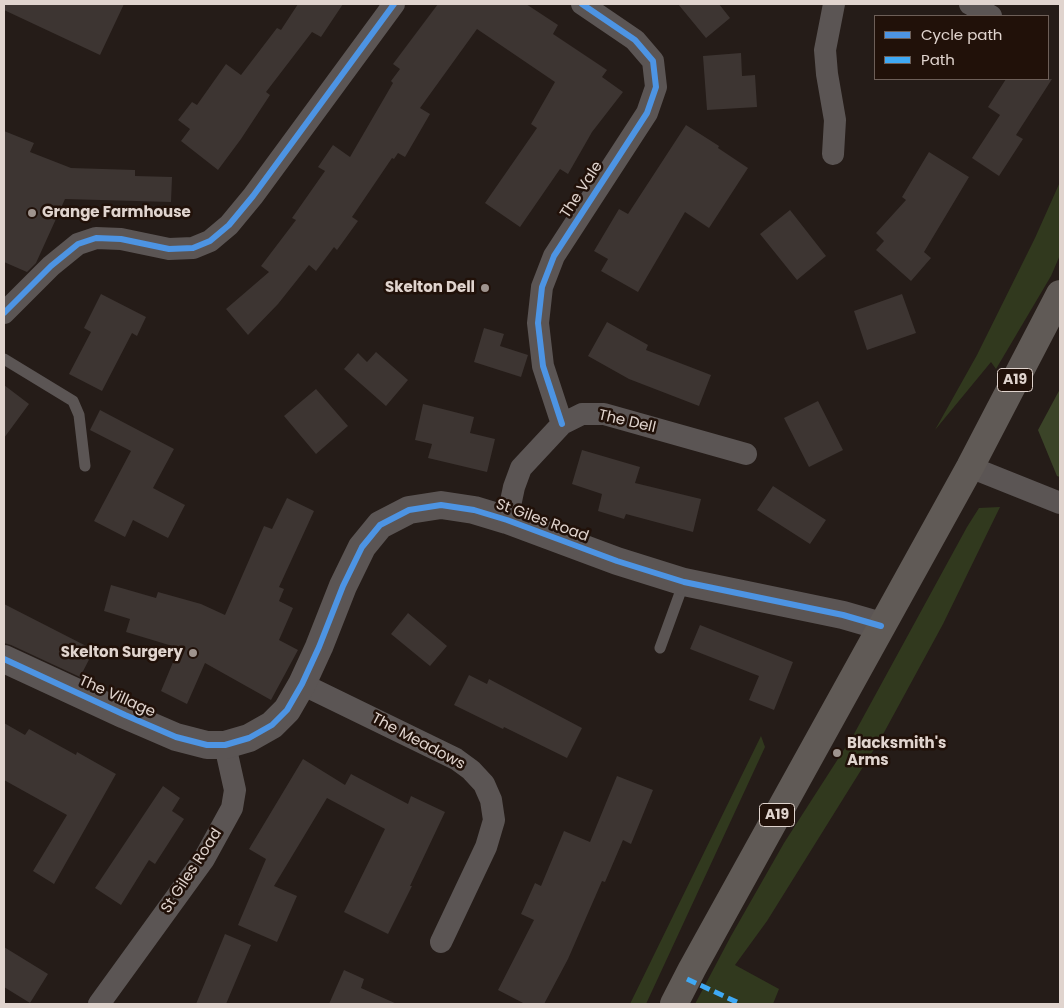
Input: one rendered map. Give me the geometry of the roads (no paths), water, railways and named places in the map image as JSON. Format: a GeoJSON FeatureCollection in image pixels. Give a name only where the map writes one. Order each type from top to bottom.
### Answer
{"type":"FeatureCollection","features":[{"type":"Feature","properties":{"kind":"highway","name":"A19"},"geometry":{"type":"LineString","coordinates":[[674,1004],[970,467],[1060,294]]}},
{"type":"Feature","properties":{"kind":"street"},"geometry":{"type":"LineString","coordinates":[[4,313],[51,266],[78,244],[96,238],[121,239],[169,249],[193,248],[210,240],[229,226],[254,196],[394,4]]}},
{"type":"Feature","properties":{"kind":"street","name":"The Vale"},"geometry":{"type":"LineString","coordinates":[[562,424],[543,366],[538,323],[542,287],[554,256],[647,113],[656,87],[653,61],[635,40],[582,4]]}},
{"type":"Feature","properties":{"kind":"street"},"geometry":{"type":"LineString","coordinates":[[833,154],[835,120],[825,50],[834,4]]}},
{"type":"Feature","properties":{"kind":"street"},"geometry":{"type":"LineString","coordinates":[[970,4],[989,15]]}},
{"type":"Feature","properties":{"kind":"street","name":"The Dell"},"geometry":{"type":"LineString","coordinates":[[507,520],[514,487],[521,468],[562,424],[582,414],[604,414],[746,454]]}},
{"type":"Feature","properties":{"kind":"street"},"geometry":{"type":"LineString","coordinates":[[970,467],[1060,503]]}},
{"type":"Feature","properties":{"kind":"street","name":"St Giles Road"},"geometry":{"type":"LineString","coordinates":[[99,1004],[204,859],[232,808],[235,790],[225,745],[249,738],[272,725],[286,710],[302,684],[319,648],[343,586],[362,547],[380,525],[409,510],[441,505],[474,510],[684,582],[843,615],[881,626]]}},
{"type":"Feature","properties":{"kind":"street","name":"The Village"},"geometry":{"type":"LineString","coordinates":[[4,659],[176,737],[207,745],[225,745]]}},
{"type":"Feature","properties":{"kind":"street","name":"The Meadows"},"geometry":{"type":"LineString","coordinates":[[302,684],[456,759],[471,770],[484,784],[491,800],[494,820],[486,847],[441,942]]}},
{"type":"Feature","properties":{"kind":"lane"},"geometry":{"type":"LineString","coordinates":[[4,359],[73,401],[79,415],[86,466]]}},
{"type":"Feature","properties":{"kind":"lane"},"geometry":{"type":"LineString","coordinates":[[660,648],[684,582]]}},
{"type":"Feature","properties":{"kind":"place","name":"Grange Farmhouse"},"geometry":{"type":"Point","coordinates":[32,213]}},
{"type":"Feature","properties":{"kind":"place","name":"Skelton Dell"},"geometry":{"type":"Point","coordinates":[485,288]}},
{"type":"Feature","properties":{"kind":"place","name":"Skelton Surgery"},"geometry":{"type":"Point","coordinates":[193,653]}},
{"type":"Feature","properties":{"kind":"place","name":"Blacksmith's Arms"},"geometry":{"type":"Point","coordinates":[837,753]}}]}
